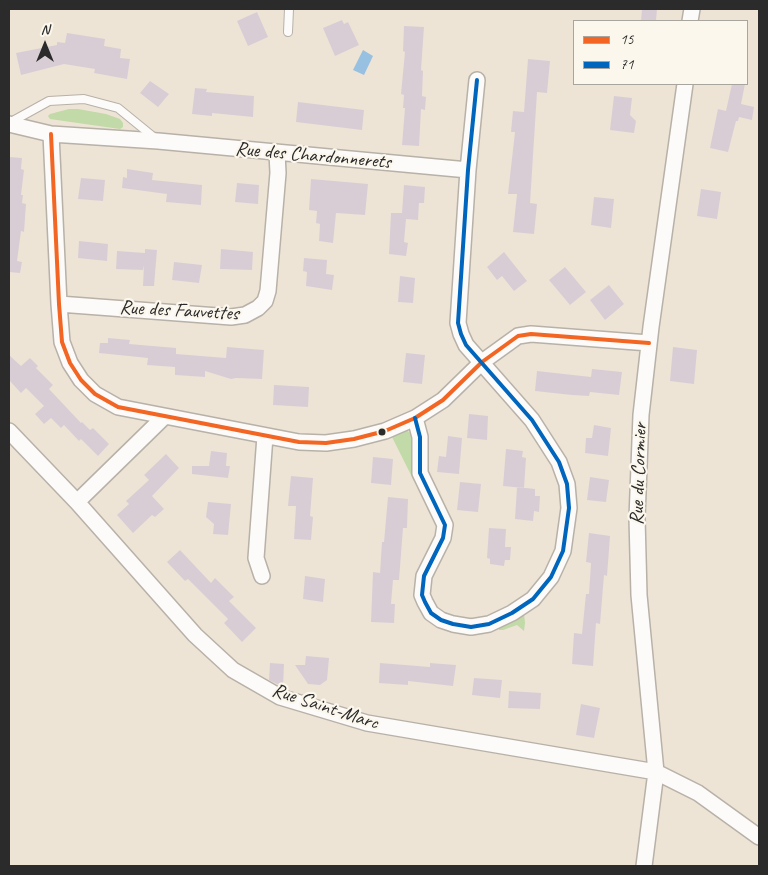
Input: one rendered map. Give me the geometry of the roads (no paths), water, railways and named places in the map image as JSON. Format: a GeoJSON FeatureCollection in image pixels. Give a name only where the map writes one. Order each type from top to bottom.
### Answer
{"type":"FeatureCollection","features":[{"type":"Feature","properties":{"kind":"street"},"geometry":{"type":"LineString","coordinates":[[414,418],[420,437],[420,473],[445,525],[443,538],[424,576],[422,595],[431,613],[441,620],[471,627],[489,624],[512,613],[533,599],[551,577],[563,551],[569,508],[567,484],[559,462],[532,420],[466,345],[458,323],[468,170],[477,80]]}},
{"type":"Feature","properties":{"kind":"street","name":"Rue du Cormier"},"geometry":{"type":"LineString","coordinates":[[644,866],[656,772],[639,595],[637,518],[641,416],[649,343],[685,85]]}},
{"type":"Feature","properties":{"kind":"street","name":"Rue des Chardonnerets"},"geometry":{"type":"LineString","coordinates":[[9,124],[51,134],[158,141],[468,170]]}},
{"type":"Feature","properties":{"kind":"street"},"geometry":{"type":"LineString","coordinates":[[51,134],[62,342],[70,364],[81,380],[95,394],[118,407],[299,442],[326,443],[354,439],[385,431],[414,418],[444,400],[482,362],[518,336],[531,334],[649,343]]}},
{"type":"Feature","properties":{"kind":"street","name":"Rue des Fauvettes"},"geometry":{"type":"LineString","coordinates":[[59,304],[231,317],[245,315],[258,308],[265,301],[268,291],[278,173],[277,153]]}},
{"type":"Feature","properties":{"kind":"street"},"geometry":{"type":"LineString","coordinates":[[77,502],[164,417]]}},
{"type":"Feature","properties":{"kind":"street","name":"Rue Saint-Marc"},"geometry":{"type":"LineString","coordinates":[[9,431],[77,502],[194,635],[232,670],[280,697],[367,723],[656,772],[698,792],[759,837]]}},
{"type":"Feature","properties":{"kind":"street"},"geometry":{"type":"LineString","coordinates":[[262,576],[256,558],[265,436]]}},
{"type":"Feature","properties":{"kind":"lane"},"geometry":{"type":"LineString","coordinates":[[288,32],[289,9]]}},
{"type":"Feature","properties":{"kind":"lane","name":"Rue des Chardonnerets"},"geometry":{"type":"LineString","coordinates":[[9,124],[49,101],[84,99],[118,108],[158,141]]}},
{"type":"Feature","properties":{"kind":"water"},"geometry":{"type":"Polygon","coordinates":[[[363,50],[373,56],[364,75],[353,70],[363,50]]]}}]}
